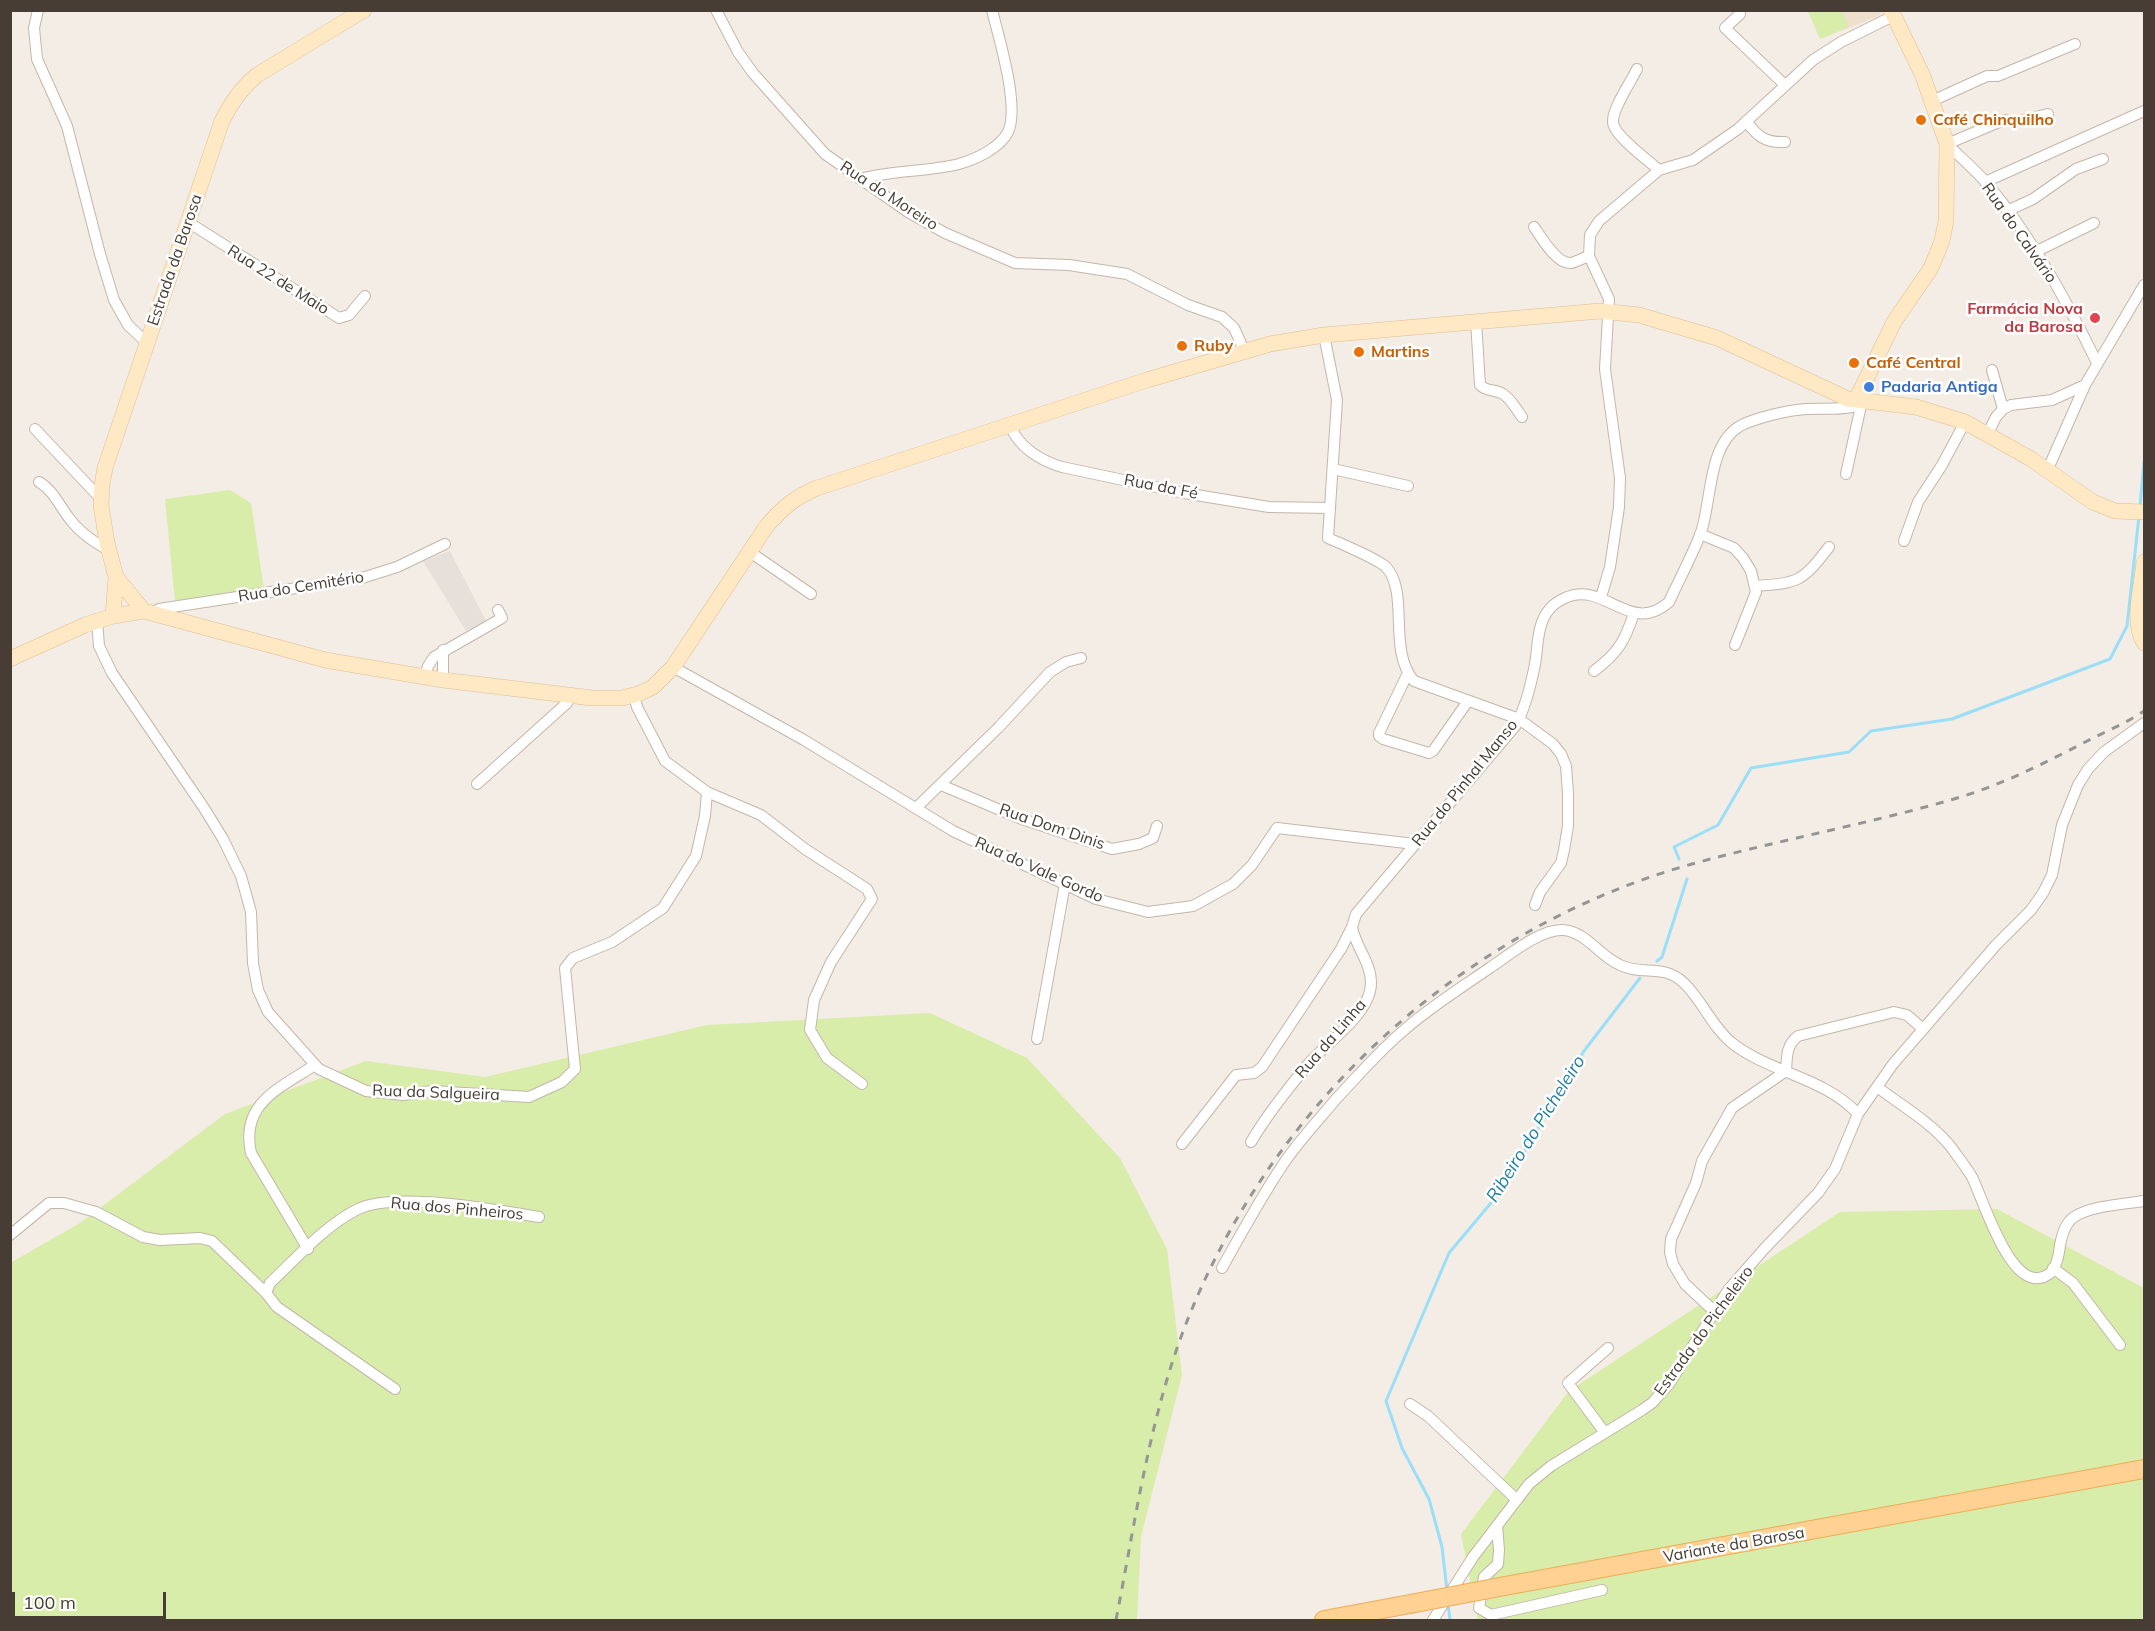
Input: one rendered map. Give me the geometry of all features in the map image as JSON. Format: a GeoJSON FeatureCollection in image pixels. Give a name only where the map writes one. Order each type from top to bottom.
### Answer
{"type":"FeatureCollection","features":[{"type":"Feature","properties":{"kind":"main road","name":"Estrada da Barosa"},"geometry":{"type":"LineString","coordinates":[[113,616],[116,577],[101,499],[105,468],[222,121],[233,101],[248,82],[364,10]]}},
{"type":"Feature","properties":{"kind":"main road"},"geometry":{"type":"LineString","coordinates":[[1859,401],[1881,345],[1931,268],[1942,241],[1947,200],[1947,144],[1922,74],[1892,13]]}},
{"type":"Feature","properties":{"kind":"main road"},"geometry":{"type":"LineString","coordinates":[[10,659],[98,620],[148,612],[325,660],[443,680],[612,699],[634,695],[653,687],[673,667],[766,527],[785,506],[806,493],[1244,350],[1324,335],[1610,311],[1638,315],[1717,338],[1830,391],[1859,401],[1916,407],[1965,422],[1988,433],[2093,502],[2108,509],[2138,512]]}},
{"type":"Feature","properties":{"kind":"main road"},"geometry":{"type":"LineString","coordinates":[[2145,562],[2138,622],[2140,636],[2145,643]]}},
{"type":"Feature","properties":{"kind":"main road","name":"Estrada da Barosa"},"geometry":{"type":"LineString","coordinates":[[116,577],[148,612]]}},
{"type":"Feature","properties":{"kind":"main road","name":"Variante da Barosa"},"geometry":{"type":"LineString","coordinates":[[1324,1620],[2145,1469]]}},
{"type":"Feature","properties":{"kind":"street"},"geometry":{"type":"LineString","coordinates":[[38,10],[34,28],[37,59],[67,126],[114,300],[128,325],[147,343]]}},
{"type":"Feature","properties":{"kind":"street","name":"Rua do Moreiro"},"geometry":{"type":"LineString","coordinates":[[716,10],[738,52],[753,73],[825,154],[908,212],[945,233],[1015,263],[1069,265],[1126,274],[1172,298],[1222,317],[1234,328],[1244,350]]}},
{"type":"Feature","properties":{"kind":"street"},"geometry":{"type":"LineString","coordinates":[[860,179],[883,172],[916,171],[960,164],[981,155],[1001,141],[1008,131],[1011,120],[1011,104],[1007,75],[992,10]]}},
{"type":"Feature","properties":{"kind":"street"},"geometry":{"type":"LineString","coordinates":[[1601,597],[1610,567],[1619,507],[1620,478],[1605,369],[1609,300],[1589,256],[1590,235],[1599,221],[1659,170],[1693,160],[1746,121],[1813,60],[1892,13]]}},
{"type":"Feature","properties":{"kind":"street"},"geometry":{"type":"LineString","coordinates":[[1740,14],[1725,28],[1785,85]]}},
{"type":"Feature","properties":{"kind":"street"},"geometry":{"type":"LineString","coordinates":[[1932,102],[1987,76],[1998,76],[2075,44]]}},
{"type":"Feature","properties":{"kind":"street"},"geometry":{"type":"LineString","coordinates":[[1637,69],[1614,115],[1613,123],[1615,130],[1659,170]]}},
{"type":"Feature","properties":{"kind":"street"},"geometry":{"type":"LineString","coordinates":[[1985,182],[2145,111]]}},
{"type":"Feature","properties":{"kind":"street"},"geometry":{"type":"LineString","coordinates":[[1947,144],[2004,120],[2015,122],[2048,114]]}},
{"type":"Feature","properties":{"kind":"street"},"geometry":{"type":"LineString","coordinates":[[1746,121],[1760,138],[1776,143],[1785,142]]}},
{"type":"Feature","properties":{"kind":"street","name":"Rua do Calvário"},"geometry":{"type":"LineString","coordinates":[[1947,144],[1985,182],[2007,211],[2076,319],[2097,363]]}},
{"type":"Feature","properties":{"kind":"street"},"geometry":{"type":"LineString","coordinates":[[2007,211],[2033,199],[2076,169],[2103,159]]}},
{"type":"Feature","properties":{"kind":"street","name":"Rua 22 de Maio"},"geometry":{"type":"LineString","coordinates":[[188,222],[339,318],[349,315],[365,296]]}},
{"type":"Feature","properties":{"kind":"street"},"geometry":{"type":"LineString","coordinates":[[2035,252],[2094,223]]}},
{"type":"Feature","properties":{"kind":"street"},"geometry":{"type":"LineString","coordinates":[[1534,227],[1547,246],[1562,261],[1569,264],[1589,256]]}},
{"type":"Feature","properties":{"kind":"street"},"geometry":{"type":"LineString","coordinates":[[2045,469],[2051,462],[2085,385],[2145,285]]}},
{"type":"Feature","properties":{"kind":"street"},"geometry":{"type":"LineString","coordinates":[[1476,321],[1480,385],[1507,396],[1522,417]]}},
{"type":"Feature","properties":{"kind":"street"},"geometry":{"type":"LineString","coordinates":[[1324,335],[1337,400],[1328,537],[1385,566],[1395,583],[1401,650],[1408,674],[1414,681],[1518,719],[1553,744],[1561,754],[1566,766],[1569,793],[1568,825],[1563,857],[1540,891],[1535,905]]}},
{"type":"Feature","properties":{"kind":"street"},"geometry":{"type":"LineString","coordinates":[[1992,370],[2002,409]]}},
{"type":"Feature","properties":{"kind":"street"},"geometry":{"type":"LineString","coordinates":[[1988,433],[2002,409],[2025,402],[2052,400],[2085,385]]}},
{"type":"Feature","properties":{"kind":"street"},"geometry":{"type":"LineString","coordinates":[[1846,474],[1859,401]]}},
{"type":"Feature","properties":{"kind":"street"},"geometry":{"type":"LineString","coordinates":[[1594,671],[1612,657],[1620,647],[1634,614],[1652,613],[1660,610],[1669,602],[1700,534],[1720,447],[1729,435],[1739,427],[1760,419],[1803,409],[1852,407],[1859,401]]}},
{"type":"Feature","properties":{"kind":"street"},"geometry":{"type":"LineString","coordinates":[[1904,541],[1918,502],[1942,465],[1965,422]]}},
{"type":"Feature","properties":{"kind":"street","name":"Rua da Fé"},"geometry":{"type":"LineString","coordinates":[[1010,425],[1019,441],[1045,462],[1184,493],[1269,507],[1330,508]]}},
{"type":"Feature","properties":{"kind":"street"},"geometry":{"type":"LineString","coordinates":[[35,429],[101,499]]}},
{"type":"Feature","properties":{"kind":"street"},"geometry":{"type":"LineString","coordinates":[[1333,469],[1408,486]]}},
{"type":"Feature","properties":{"kind":"street"},"geometry":{"type":"LineString","coordinates":[[39,482],[46,486],[69,519],[83,534],[110,551]]}},
{"type":"Feature","properties":{"kind":"street"},"geometry":{"type":"LineString","coordinates":[[1700,534],[1734,548],[1748,565],[1755,586],[1756,592],[1735,645]]}},
{"type":"Feature","properties":{"kind":"street","name":"Rua do Cemitério"},"geometry":{"type":"LineString","coordinates":[[148,612],[362,578],[397,567],[445,544]]}},
{"type":"Feature","properties":{"kind":"street"},"geometry":{"type":"LineString","coordinates":[[1755,586],[1795,582],[1804,577],[1829,547]]}},
{"type":"Feature","properties":{"kind":"street"},"geometry":{"type":"LineString","coordinates":[[750,552],[811,594]]}},
{"type":"Feature","properties":{"kind":"street","name":"Rua do Pinhal Manso"},"geometry":{"type":"LineString","coordinates":[[1182,1144],[1236,1076],[1254,1073],[1262,1067],[1325,974],[1352,927],[1356,914],[1498,746],[1518,719],[1525,705],[1539,633],[1548,611],[1568,597],[1601,597],[1634,614]]}},
{"type":"Feature","properties":{"kind":"street"},"geometry":{"type":"LineString","coordinates":[[425,677],[434,657],[502,618],[498,610]]}},
{"type":"Feature","properties":{"kind":"street","name":"Rua da Salgueira"},"geometry":{"type":"LineString","coordinates":[[98,620],[99,646],[111,673],[204,807],[241,876],[251,912],[253,963],[258,990],[268,1012],[319,1069],[366,1091],[403,1095],[432,1091],[529,1097],[562,1082],[575,1069],[566,968],[573,958],[612,942],[663,908],[696,855],[708,792]]}},
{"type":"Feature","properties":{"kind":"street"},"geometry":{"type":"LineString","coordinates":[[443,650],[443,680]]}},
{"type":"Feature","properties":{"kind":"street"},"geometry":{"type":"LineString","coordinates":[[916,808],[999,727],[1050,672],[1066,662],[1081,658]]}},
{"type":"Feature","properties":{"kind":"street","name":"Rua do Vale Gordo"},"geometry":{"type":"LineString","coordinates":[[673,667],[804,740],[953,831],[1096,899],[1148,912],[1193,906],[1233,884],[1252,865],[1277,828],[1415,844]]}},
{"type":"Feature","properties":{"kind":"street"},"geometry":{"type":"LineString","coordinates":[[1408,674],[1379,733],[1383,740],[1429,753],[1433,751],[1468,701]]}},
{"type":"Feature","properties":{"kind":"street"},"geometry":{"type":"LineString","coordinates":[[477,784],[567,703],[568,694]]}},
{"type":"Feature","properties":{"kind":"street"},"geometry":{"type":"LineString","coordinates":[[634,695],[665,761],[708,792],[761,815],[805,849],[867,889],[872,899],[831,962],[814,1000],[810,1030],[827,1058],[862,1084]]}},
{"type":"Feature","properties":{"kind":"street","name":"Estrada do Picheleiro"},"geometry":{"type":"LineString","coordinates":[[1433,1620],[1473,1557],[1529,1484],[1551,1466],[1652,1403],[1669,1384],[1729,1289],[1818,1193],[1834,1169],[1858,1114],[1893,1064],[1996,945],[2031,910],[2043,893],[2052,875],[2062,825],[2078,785],[2088,769],[2104,752],[2145,723]]}},
{"type":"Feature","properties":{"kind":"street","name":"Rua Dom Dinis"},"geometry":{"type":"LineString","coordinates":[[941,785],[1019,818],[1112,849],[1139,844],[1153,838],[1157,826]]}},
{"type":"Feature","properties":{"kind":"street"},"geometry":{"type":"LineString","coordinates":[[1037,1039],[1065,884]]}},
{"type":"Feature","properties":{"kind":"street","name":"Rua da Linha"},"geometry":{"type":"LineString","coordinates":[[1251,1142],[1278,1101],[1313,1059],[1359,1012],[1368,997],[1371,982],[1366,960],[1354,938],[1352,927]]}},
{"type":"Feature","properties":{"kind":"street"},"geometry":{"type":"LineString","coordinates":[[1222,1268],[1282,1165],[1374,1057],[1403,1030],[1439,1002],[1526,944],[1551,931],[1573,932],[1619,965],[1635,969],[1657,969],[1669,973],[1684,983],[1730,1041],[1747,1054],[1827,1089],[1847,1102],[1858,1114]]}},
{"type":"Feature","properties":{"kind":"street"},"geometry":{"type":"LineString","coordinates":[[1714,1312],[1685,1284],[1673,1264],[1670,1252],[1671,1239],[1696,1183],[1702,1161],[1732,1108],[1786,1071],[1791,1041],[1798,1036],[1894,1012],[1907,1015],[1923,1029]]}},
{"type":"Feature","properties":{"kind":"street"},"geometry":{"type":"LineString","coordinates":[[308,1249],[251,1153],[248,1138],[249,1124],[261,1101],[315,1065]]}},
{"type":"Feature","properties":{"kind":"street"},"geometry":{"type":"LineString","coordinates":[[1877,1087],[1940,1135],[1950,1146],[1971,1177],[2000,1243],[2017,1268],[2027,1276],[2036,1278],[2049,1274],[2058,1260],[2061,1238],[2066,1225],[2072,1218],[2083,1212],[2145,1201]]}},
{"type":"Feature","properties":{"kind":"street","name":"Rua dos Pinheiros"},"geometry":{"type":"LineString","coordinates":[[266,1293],[270,1283],[339,1220],[360,1208],[381,1202],[412,1202],[481,1208],[539,1217]]}},
{"type":"Feature","properties":{"kind":"street"},"geometry":{"type":"LineString","coordinates":[[10,1235],[50,1203],[64,1203],[96,1212],[143,1237],[160,1240],[200,1238],[212,1241],[277,1306],[395,1389]]}},
{"type":"Feature","properties":{"kind":"street"},"geometry":{"type":"LineString","coordinates":[[2053,1268],[2073,1283],[2120,1345]]}},
{"type":"Feature","properties":{"kind":"street"},"geometry":{"type":"LineString","coordinates":[[1605,1433],[1568,1383],[1608,1348]]}},
{"type":"Feature","properties":{"kind":"street"},"geometry":{"type":"LineString","coordinates":[[1410,1404],[1428,1416],[1517,1500]]}},
{"type":"Feature","properties":{"kind":"street"},"geometry":{"type":"LineString","coordinates":[[1497,1526],[1498,1564],[1484,1576],[1479,1608],[1491,1615],[1602,1590]]}},
{"type":"Feature","properties":{"kind":"shaded area"},"geometry":{"type":"Polygon","coordinates":[[[1808,11],[1882,11],[1879,16],[1820,39],[1808,11]]]}},
{"type":"Feature","properties":{"kind":"shaded area"},"geometry":{"type":"Polygon","coordinates":[[[450,551],[486,621],[466,631],[423,561],[450,551]]]}},
{"type":"Feature","properties":{"kind":"green space"},"geometry":{"type":"Polygon","coordinates":[[[1808,11],[1842,11],[1849,27],[1820,39],[1808,11]]]}},
{"type":"Feature","properties":{"kind":"green space"},"geometry":{"type":"Polygon","coordinates":[[[230,490],[251,503],[264,589],[175,602],[165,499],[230,490]]]}},
{"type":"Feature","properties":{"kind":"green space"},"geometry":{"type":"Polygon","coordinates":[[[930,1013],[1027,1058],[1120,1158],[1167,1249],[1182,1375],[1141,1537],[1137,1620],[11,1620],[10,1263],[80,1223],[225,1114],[366,1061],[485,1077],[707,1025],[930,1013]]]}},
{"type":"Feature","properties":{"kind":"green space"},"geometry":{"type":"Polygon","coordinates":[[[1997,1209],[2144,1288],[2144,1620],[1478,1620],[1461,1534],[1569,1391],[1840,1212],[1997,1209]]]}},
{"type":"Feature","properties":{"kind":"waterway","name":"Ribeiro do Picheleiro"},"geometry":{"type":"LineString","coordinates":[[2140,506],[2144,462]]}},
{"type":"Feature","properties":{"kind":"waterway","name":"Ribeiro do Picheleiro"},"geometry":{"type":"LineString","coordinates":[[1679,859],[1674,847],[1718,825],[1751,768],[1849,752],[1871,731],[1952,719],[2110,659],[2127,626],[2139,516]]}},
{"type":"Feature","properties":{"kind":"waterway"},"geometry":{"type":"LineString","coordinates":[[1657,961],[1662,957],[1687,879]]}},
{"type":"Feature","properties":{"kind":"waterway","name":"Ribeiro do Picheleiro"},"geometry":{"type":"LineString","coordinates":[[1447,1590],[1442,1547],[1429,1499],[1402,1448],[1386,1401],[1449,1253],[1501,1191],[1584,1051],[1640,978]]}},
{"type":"Feature","properties":{"kind":"waterway","name":"Ribeiro do Picheleiro"},"geometry":{"type":"LineString","coordinates":[[1448,1603],[1450,1620]]}},
{"type":"Feature","properties":{"kind":"railway"},"geometry":{"type":"LineString","coordinates":[[1116,1620],[1141,1488],[1164,1389],[1174,1357],[1209,1271],[1255,1190],[1309,1115],[1373,1047],[1443,987],[1521,936],[1604,895],[1692,864],[1922,808],[1972,793],[2041,764],[2144,711]]}},
{"type":"Feature","properties":{"kind":"place","name":"Café Chinquilho"},"geometry":{"type":"Point","coordinates":[1921,120]}},
{"type":"Feature","properties":{"kind":"place","name":"Farmácia Nova da Barosa"},"geometry":{"type":"Point","coordinates":[2095,318]}},
{"type":"Feature","properties":{"kind":"place","name":"Ruby"},"geometry":{"type":"Point","coordinates":[1182,346]}},
{"type":"Feature","properties":{"kind":"place","name":"Martins"},"geometry":{"type":"Point","coordinates":[1359,352]}},
{"type":"Feature","properties":{"kind":"place","name":"Café Central"},"geometry":{"type":"Point","coordinates":[1854,363]}},
{"type":"Feature","properties":{"kind":"place","name":"Padaria Antiga"},"geometry":{"type":"Point","coordinates":[1869,387]}}]}
